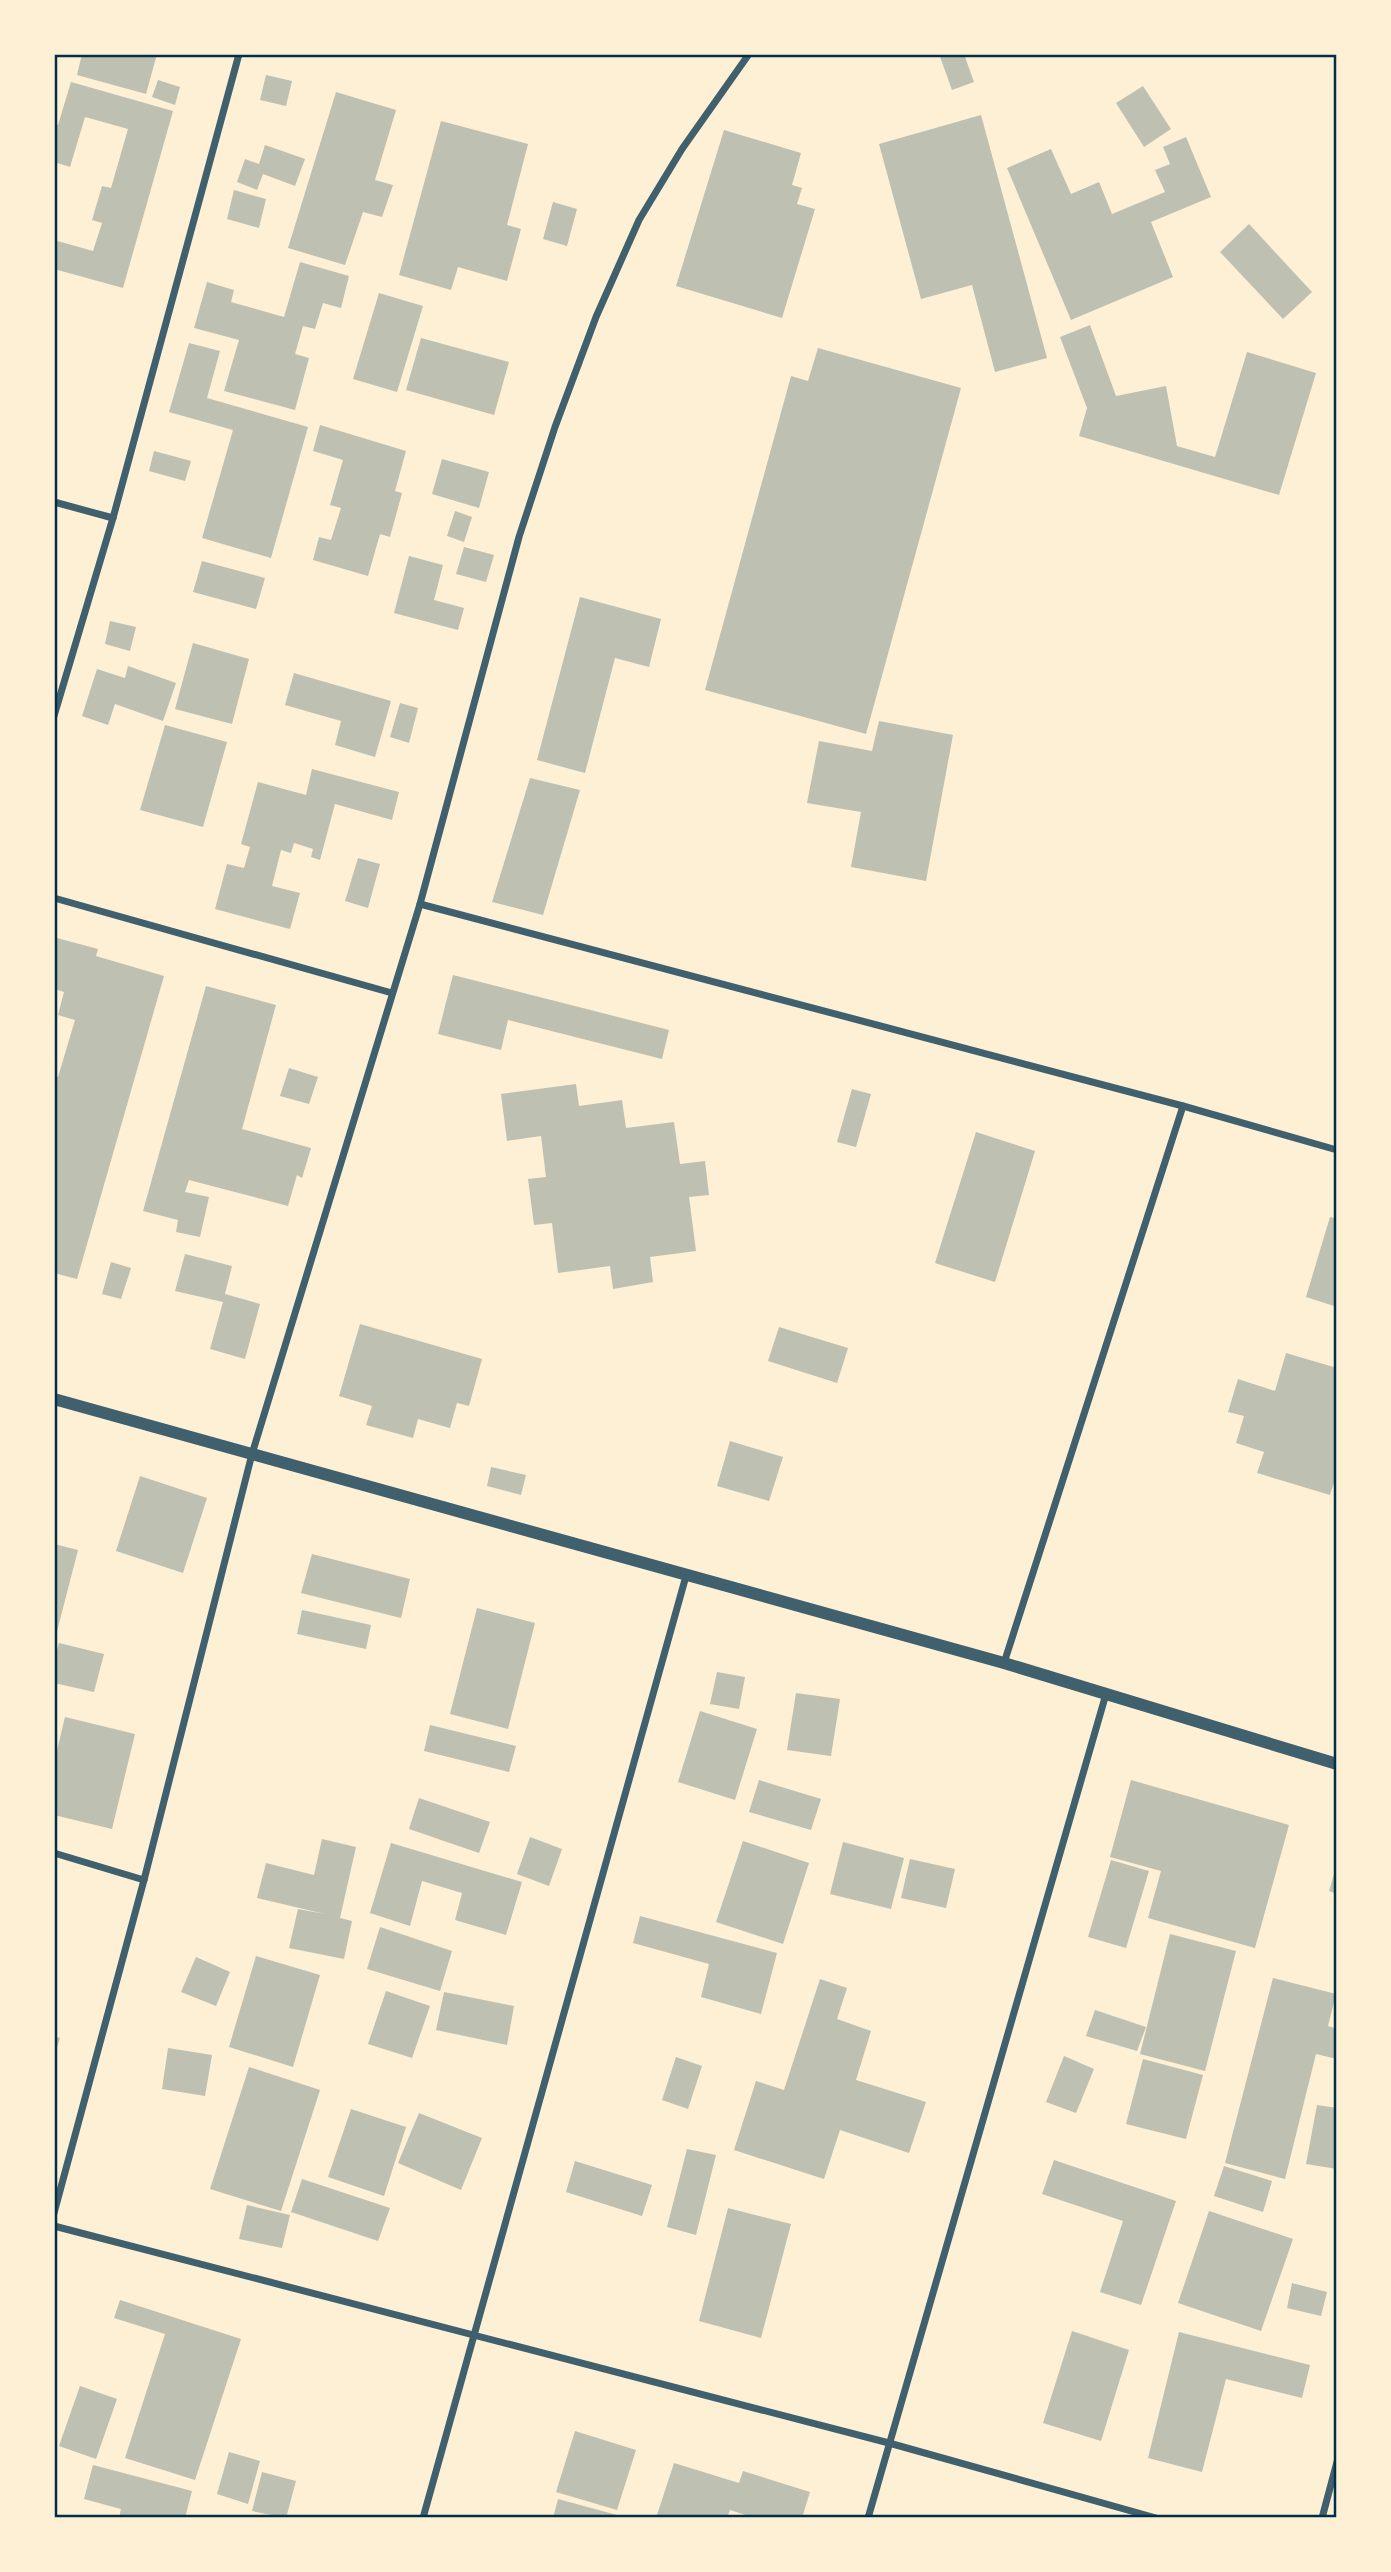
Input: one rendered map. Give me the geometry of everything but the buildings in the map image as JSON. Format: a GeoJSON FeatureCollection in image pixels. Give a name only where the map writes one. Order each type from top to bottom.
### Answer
{"type":"FeatureCollection","features":[{"type":"Feature","properties":{"kind":"street"},"geometry":{"type":"LineString","coordinates":[[54,716],[113,518],[239,54]]}},
{"type":"Feature","properties":{"kind":"street"},"geometry":{"type":"LineString","coordinates":[[54,2213],[144,1880],[252,1454],[420,904],[519,537],[555,427],[596,317],[639,220],[682,149],[749,54]]}},
{"type":"Feature","properties":{"kind":"street"},"geometry":{"type":"LineString","coordinates":[[54,502],[113,518]]}},
{"type":"Feature","properties":{"kind":"street"},"geometry":{"type":"LineString","coordinates":[[54,898],[392,993]]}},
{"type":"Feature","properties":{"kind":"street"},"geometry":{"type":"LineString","coordinates":[[420,904],[1183,1106],[1337,1150]]}},
{"type":"Feature","properties":{"kind":"street"},"geometry":{"type":"LineString","coordinates":[[1004,1663],[1183,1106]]}},
{"type":"Feature","properties":{"kind":"street"},"geometry":{"type":"LineString","coordinates":[[54,1399],[1004,1663],[1337,1764]]}},
{"type":"Feature","properties":{"kind":"street"},"geometry":{"type":"LineString","coordinates":[[423,2518],[686,1576]]}},
{"type":"Feature","properties":{"kind":"street"},"geometry":{"type":"LineString","coordinates":[[868,2518],[1106,1694]]}},
{"type":"Feature","properties":{"kind":"street"},"geometry":{"type":"LineString","coordinates":[[54,1853],[144,1880]]}},
{"type":"Feature","properties":{"kind":"street"},"geometry":{"type":"LineString","coordinates":[[54,2227],[473,2333],[889,2443],[1156,2518]]}},
{"type":"Feature","properties":{"kind":"street"},"geometry":{"type":"LineString","coordinates":[[1322,2518],[1337,2462]]}}]}
